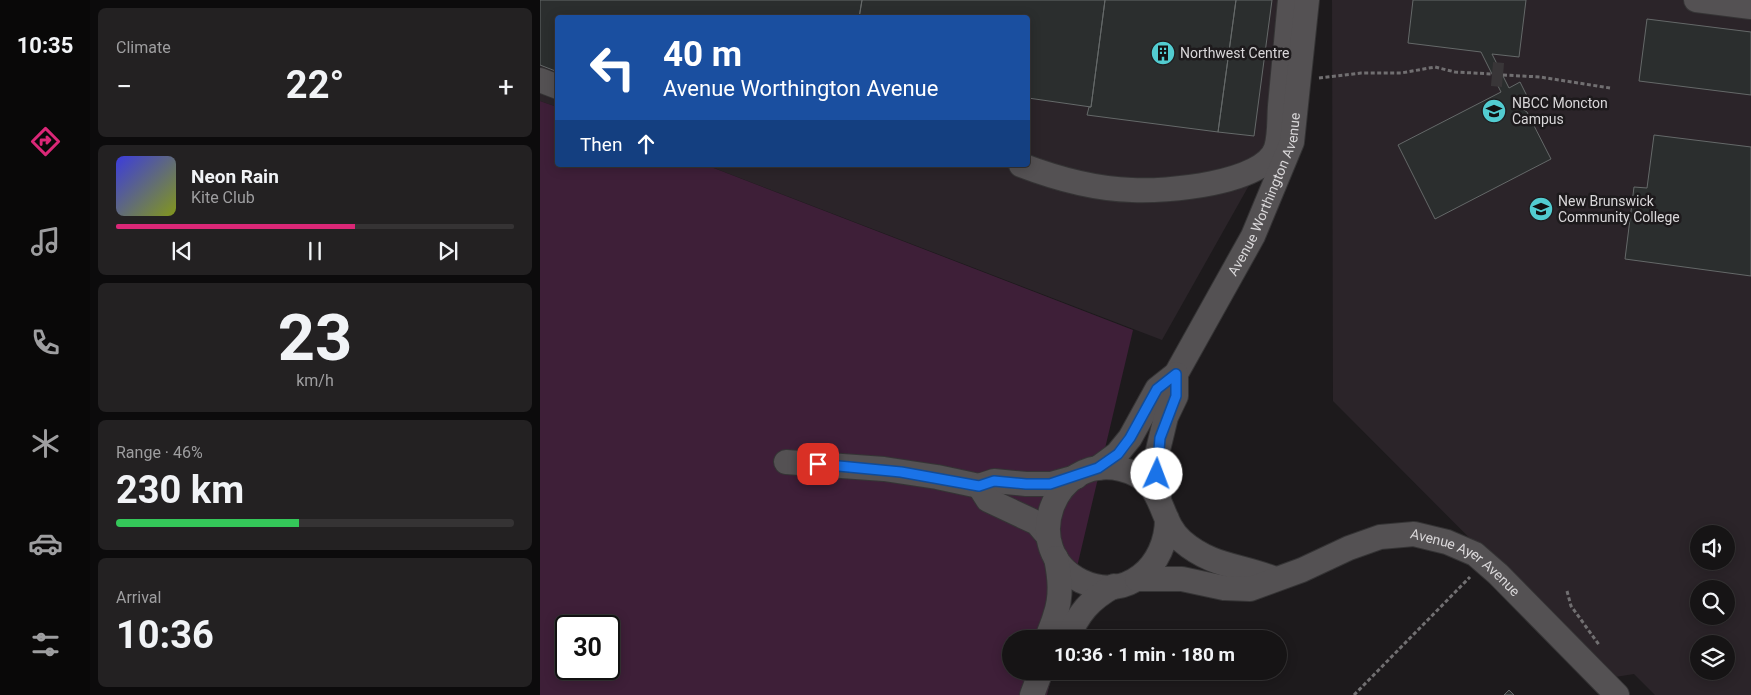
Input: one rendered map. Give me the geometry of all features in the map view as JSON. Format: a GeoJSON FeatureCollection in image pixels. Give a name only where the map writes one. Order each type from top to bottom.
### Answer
{"type":"FeatureCollection","features":[{"type":"Feature","properties":{"kind":"street"},"geometry":{"type":"LineString","coordinates":[[1026,167],[1042,173],[1090,184],[1132,190],[1185,188],[1229,180],[1258,169],[1276,150],[1290,0]]}},
{"type":"Feature","properties":{"kind":"street","name":"Avenue Worthington Avenue"},"geometry":{"type":"LineString","coordinates":[[1098,468],[1118,454],[1130,438],[1157,389],[1176,374],[1253,236],[1292,142],[1308,0]]}},
{"type":"Feature","properties":{"kind":"street"},"geometry":{"type":"LineString","coordinates":[[1696,0],[1751,7]]}},
{"type":"Feature","properties":{"kind":"street"},"geometry":{"type":"LineString","coordinates":[[540,80],[555,86]]}},
{"type":"Feature","properties":{"kind":"street","name":"Avenue Worthington Avenue"},"geometry":{"type":"LineString","coordinates":[[1159,496],[1158,446],[1166,417],[1176,396],[1176,374]]}},
{"type":"Feature","properties":{"kind":"street"},"geometry":{"type":"LineString","coordinates":[[786,462],[884,470],[937,477],[979,486],[994,481],[1050,484],[1076,477],[1098,468],[1115,468],[1132,473],[1143,479],[1159,496],[1166,519],[1180,540],[1206,559],[1234,568],[1254,571],[1275,579]]}},
{"type":"Feature","properties":{"kind":"street"},"geometry":{"type":"LineString","coordinates":[[1050,630],[1056,615],[1061,579],[1047,524],[1053,502],[1059,492],[1076,477]]}},
{"type":"Feature","properties":{"kind":"street"},"geometry":{"type":"LineString","coordinates":[[979,486],[988,500],[1037,523],[1062,567],[1081,581],[1091,585],[1114,586]]}},
{"type":"Feature","properties":{"kind":"street"},"geometry":{"type":"LineString","coordinates":[[1072,630],[1084,608],[1096,596],[1114,586],[1137,579],[1154,564],[1161,554],[1165,542],[1166,519]]}},
{"type":"Feature","properties":{"kind":"street","name":"Avenue Ayer Avenue"},"geometry":{"type":"LineString","coordinates":[[1137,579],[1182,580],[1224,588],[1250,589],[1302,570],[1349,548],[1380,537],[1414,534],[1447,542],[1474,554],[1498,574],[1617,695]]}},
{"type":"Feature","properties":{"kind":"street"},"geometry":{"type":"LineString","coordinates":[[1032,695],[1038,680]]}},
{"type":"Feature","properties":{"kind":"path"},"geometry":{"type":"LineString","coordinates":[[1300,78],[1325,78],[1361,73],[1401,73],[1435,67],[1455,72],[1492,74]]}},
{"type":"Feature","properties":{"kind":"path"},"geometry":{"type":"LineString","coordinates":[[1503,75],[1540,77],[1610,88]]}},
{"type":"Feature","properties":{"kind":"path"},"geometry":{"type":"LineString","coordinates":[[1354,695],[1476,572]]}},
{"type":"Feature","properties":{"kind":"shaded area"},"geometry":{"type":"Polygon","coordinates":[[[540,0],[1281,0],[1270,148],[1162,340],[711,167],[1030,167],[1030,15],[555,15],[555,106],[540,101],[540,0]]]}},
{"type":"Feature","properties":{"kind":"shaded area","name":"New Brunswick Community College"},"geometry":{"type":"Polygon","coordinates":[[[1332,0],[1751,0],[1751,695],[1655,695],[1634,674],[1609,678],[1333,401],[1332,0]]]}},
{"type":"Feature","properties":{"kind":"shaded area"},"geometry":{"type":"Polygon","coordinates":[[[540,101],[555,106],[555,167],[711,167],[1133,330],[1062,630],[1002,630],[1002,680],[1051,680],[1047,695],[540,695],[540,101]]]}},
{"type":"Feature","properties":{"kind":"building"},"geometry":{"type":"Polygon","coordinates":[[[540,0],[862,0],[860,15],[555,15],[555,71],[540,65],[540,0]]]}},
{"type":"Feature","properties":{"kind":"building"},"geometry":{"type":"Polygon","coordinates":[[[862,0],[1105,0],[1091,107],[1030,98],[1030,15],[860,15],[862,0]]]}},
{"type":"Feature","properties":{"kind":"building","name":"Northwest Centre"},"geometry":{"type":"Polygon","coordinates":[[[1105,0],[1236,0],[1218,132],[1087,115],[1089,107],[1091,107],[1105,0]]]}},
{"type":"Feature","properties":{"kind":"building"},"geometry":{"type":"Polygon","coordinates":[[[1236,0],[1272,0],[1254,136],[1218,132],[1236,0]]]}},
{"type":"Feature","properties":{"kind":"building","name":"NBCC Moncton Campus"},"geometry":{"type":"Polygon","coordinates":[[[1413,0],[1526,0],[1519,57],[1492,54],[1509,88],[1520,82],[1531,104],[1522,109],[1527,112],[1551,159],[1435,219],[1398,145],[1501,92],[1481,52],[1408,43],[1413,0]]]}},
{"type":"Feature","properties":{"kind":"building","name":"NBCC Moncton Campus"},"geometry":{"type":"Polygon","coordinates":[[[1647,19],[1751,32],[1751,95],[1639,81],[1647,19]]]}},
{"type":"Feature","properties":{"kind":"building"},"geometry":{"type":"Polygon","coordinates":[[[1654,135],[1751,147],[1751,276],[1625,259],[1634,187],[1647,188],[1654,135]]]}},
{"type":"Feature","properties":{"kind":"building"},"geometry":{"type":"Polygon","coordinates":[[[1509,690],[1514,695],[1504,695],[1509,690]]]}},
{"type":"Feature","properties":{"kind":"tunnel"},"geometry":{"type":"LineString","coordinates":[[1492,74],[1503,75]]}},
{"type":"Feature","properties":{"kind":"place","name":"Northwest Centre"},"geometry":{"type":"Point","coordinates":[1163,53]}},
{"type":"Feature","properties":{"kind":"place","name":"NBCC Moncton Campus"},"geometry":{"type":"Point","coordinates":[1494,111]}},
{"type":"Feature","properties":{"kind":"place","name":"New Brunswick Community College"},"geometry":{"type":"Point","coordinates":[1541,209]}},
{"type":"Feature","properties":{"kind":"route"},"geometry":{"type":"LineString","coordinates":[[818,464],[901,472],[979,486],[994,481],[1050,484],[1076,477],[1086,471],[1098,468],[1118,454],[1130,438],[1157,389],[1176,374],[1176,396],[1166,417],[1160,438],[1157,454],[1157,474]]}}]}
